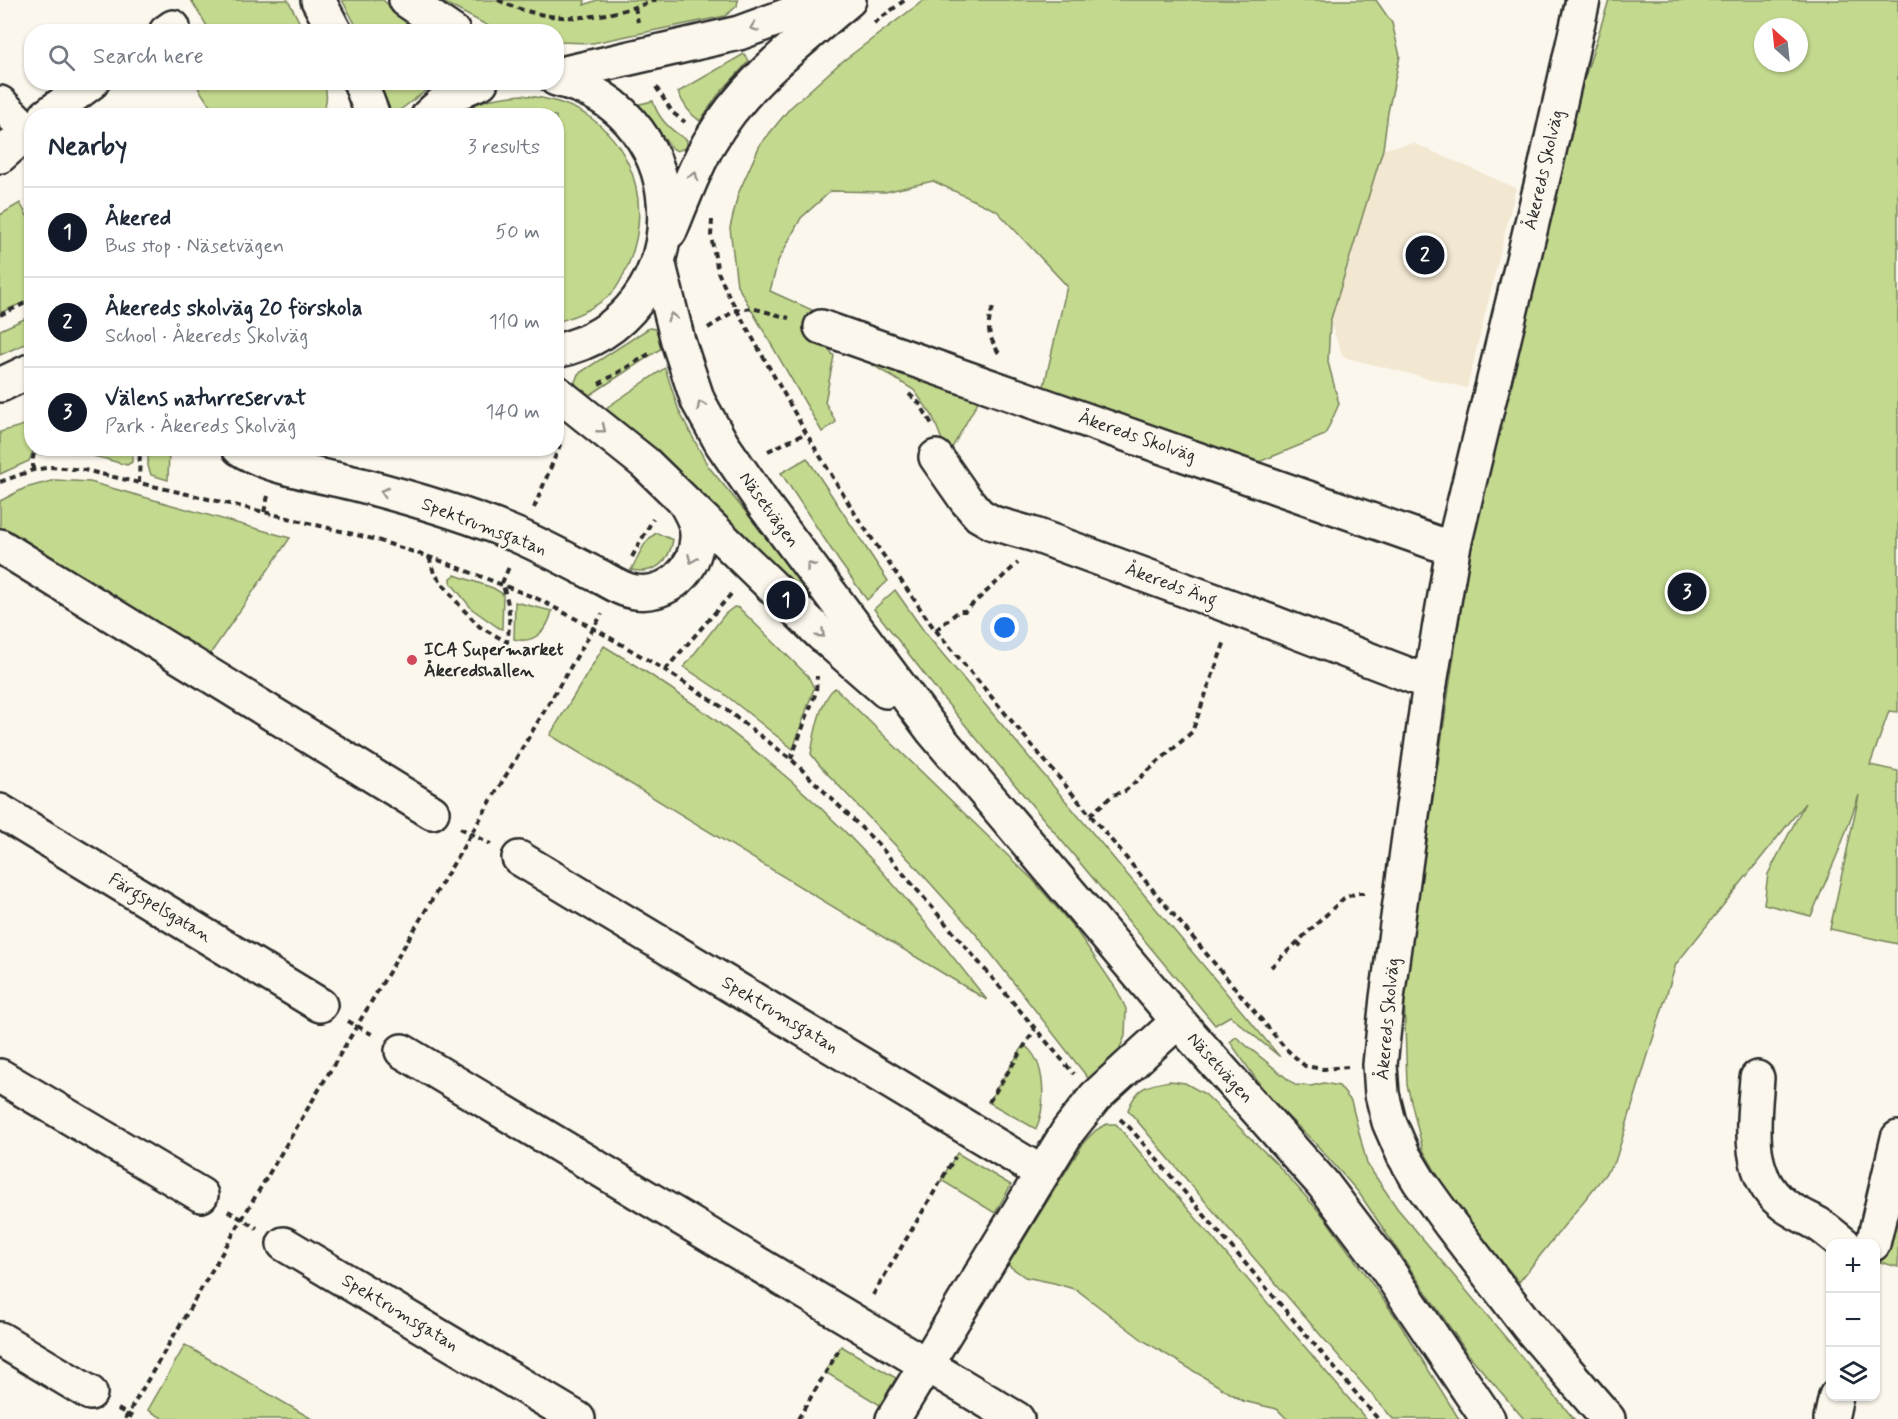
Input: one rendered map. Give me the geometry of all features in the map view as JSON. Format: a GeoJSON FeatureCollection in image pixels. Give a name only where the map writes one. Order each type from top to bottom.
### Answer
{"type":"FeatureCollection","features":[{"type":"Feature","properties":{"kind":"street"},"geometry":{"type":"LineString","coordinates":[[318,0],[331,24]]}},
{"type":"Feature","properties":{"kind":"street"},"geometry":{"type":"LineString","coordinates":[[406,0],[441,24]]}},
{"type":"Feature","properties":{"kind":"street","name":"Näsetvägen"},"geometry":{"type":"LineString","coordinates":[[564,75],[739,33],[780,8],[829,0]]}},
{"type":"Feature","properties":{"kind":"street","name":"Näsetvägen"},"geometry":{"type":"LineString","coordinates":[[564,348],[583,342],[615,322],[641,295],[710,141],[734,107],[770,65],[849,0]]}},
{"type":"Feature","properties":{"kind":"street","name":"Åkereds Skolväg"},"geometry":{"type":"LineString","coordinates":[[1583,0],[1545,169],[1453,549],[1430,683],[1380,1065],[1382,1094],[1389,1122],[1404,1156],[1419,1181],[1528,1326],[1608,1419]]}},
{"type":"Feature","properties":{"kind":"street","name":"Näsetvägen"},"geometry":{"type":"LineString","coordinates":[[564,80],[602,97],[624,115],[643,138],[659,172],[664,191],[666,210],[660,255],[678,341],[698,401],[722,444],[764,505],[933,731],[1178,1021],[1323,1184],[1383,1263],[1488,1419]]}},
{"type":"Feature","properties":{"kind":"street"},"geometry":{"type":"LineString","coordinates":[[58,108],[81,90]]}},
{"type":"Feature","properties":{"kind":"street"},"geometry":{"type":"LineString","coordinates":[[363,90],[370,108]]}},
{"type":"Feature","properties":{"kind":"street"},"geometry":{"type":"LineString","coordinates":[[436,108],[464,90]]}},
{"type":"Feature","properties":{"kind":"street"},"geometry":{"type":"LineString","coordinates":[[0,103],[24,118]]}},
{"type":"Feature","properties":{"kind":"street"},"geometry":{"type":"LineString","coordinates":[[0,156],[24,135]]}},
{"type":"Feature","properties":{"kind":"street","name":"Åkereds Skolväg"},"geometry":{"type":"LineString","coordinates":[[821,327],[1453,549]]}},
{"type":"Feature","properties":{"kind":"street"},"geometry":{"type":"LineString","coordinates":[[0,386],[24,374]]}},
{"type":"Feature","properties":{"kind":"street"},"geometry":{"type":"LineString","coordinates":[[0,395],[24,388]]}},
{"type":"Feature","properties":{"kind":"street","name":"Näsetvägen"},"geometry":{"type":"LineString","coordinates":[[564,398],[645,463],[821,634],[933,731]]}},
{"type":"Feature","properties":{"kind":"street","name":"Spektrumsgatan"},"geometry":{"type":"LineString","coordinates":[[249,456],[444,509],[521,537],[617,586],[635,592],[649,592],[672,583],[691,565],[695,555]]}},
{"type":"Feature","properties":{"kind":"street","name":"Åkereds Äng"},"geometry":{"type":"LineString","coordinates":[[936,457],[966,500],[979,515],[993,523],[1035,535],[1430,683]]}},
{"type":"Feature","properties":{"kind":"street"},"geometry":{"type":"LineString","coordinates":[[686,504],[695,521],[697,537],[695,555]]}},
{"type":"Feature","properties":{"kind":"street"},"geometry":{"type":"LineString","coordinates":[[0,546],[432,812]]}},
{"type":"Feature","properties":{"kind":"street","name":"Färgspelsgatan"},"geometry":{"type":"LineString","coordinates":[[0,811],[320,1005]]}},
{"type":"Feature","properties":{"kind":"street","name":"Spektrumsgatan"},"geometry":{"type":"LineString","coordinates":[[519,858],[1042,1173]]}},
{"type":"Feature","properties":{"kind":"street"},"geometry":{"type":"LineString","coordinates":[[893,1419],[1068,1131],[1095,1097],[1178,1021]]}},
{"type":"Feature","properties":{"kind":"street"},"geometry":{"type":"LineString","coordinates":[[402,1051],[1017,1419]]}},
{"type":"Feature","properties":{"kind":"street"},"geometry":{"type":"LineString","coordinates":[[0,1076],[201,1196]]}},
{"type":"Feature","properties":{"kind":"street"},"geometry":{"type":"LineString","coordinates":[[1756,1078],[1754,1133],[1758,1168],[1765,1185],[1782,1203],[1837,1239]]}},
{"type":"Feature","properties":{"kind":"street"},"geometry":{"type":"LineString","coordinates":[[1874,1239],[1898,1138]]}},
{"type":"Feature","properties":{"kind":"street","name":"Spektrumsgatan"},"geometry":{"type":"LineString","coordinates":[[284,1244],[578,1419]]}},
{"type":"Feature","properties":{"kind":"street"},"geometry":{"type":"LineString","coordinates":[[0,1339],[90,1393]]}},
{"type":"Feature","properties":{"kind":"street"},"geometry":{"type":"LineString","coordinates":[[1831,1419],[1835,1401]]}},
{"type":"Feature","properties":{"kind":"path"},"geometry":{"type":"LineString","coordinates":[[498,0],[510,6],[549,17],[575,18],[601,15],[656,0]]}},
{"type":"Feature","properties":{"kind":"path"},"geometry":{"type":"LineString","coordinates":[[871,26],[905,0]]}},
{"type":"Feature","properties":{"kind":"path"},"geometry":{"type":"LineString","coordinates":[[635,7],[644,56],[658,91],[673,113],[710,141]]}},
{"type":"Feature","properties":{"kind":"path"},"geometry":{"type":"LineString","coordinates":[[713,215],[711,236],[718,272],[736,310],[857,517],[936,630],[1286,1049],[1305,1066],[1323,1069],[1380,1065]]}},
{"type":"Feature","properties":{"kind":"path"},"geometry":{"type":"LineString","coordinates":[[0,315],[24,304]]}},
{"type":"Feature","properties":{"kind":"path"},"geometry":{"type":"LineString","coordinates":[[736,310],[752,308],[821,327]]}},
{"type":"Feature","properties":{"kind":"path"},"geometry":{"type":"LineString","coordinates":[[993,308],[988,320],[990,337],[1006,363],[998,388]]}},
{"type":"Feature","properties":{"kind":"path"},"geometry":{"type":"LineString","coordinates":[[768,451],[806,433]]}},
{"type":"Feature","properties":{"kind":"path"},"geometry":{"type":"LineString","coordinates":[[33,456],[33,470]]}},
{"type":"Feature","properties":{"kind":"path"},"geometry":{"type":"LineString","coordinates":[[139,483],[140,456]]}},
{"type":"Feature","properties":{"kind":"path"},"geometry":{"type":"LineString","coordinates":[[0,482],[33,470],[52,467],[73,469],[377,540],[502,583],[538,599],[665,670],[725,709],[791,759],[878,844],[1095,1097],[1130,1128],[1378,1419]]}},
{"type":"Feature","properties":{"kind":"path"},"geometry":{"type":"LineString","coordinates":[[653,519],[695,555],[732,593]]}},
{"type":"Feature","properties":{"kind":"path"},"geometry":{"type":"LineString","coordinates":[[936,630],[959,611],[965,611],[1027,555],[1035,535]]}},
{"type":"Feature","properties":{"kind":"path"},"geometry":{"type":"LineString","coordinates":[[429,557],[434,573],[461,607],[480,627],[507,642],[511,622],[509,603],[502,583]]}},
{"type":"Feature","properties":{"kind":"path"},"geometry":{"type":"LineString","coordinates":[[665,670],[732,593],[735,584]]}},
{"type":"Feature","properties":{"kind":"path"},"geometry":{"type":"LineString","coordinates":[[1090,815],[1113,795],[1125,791],[1192,732],[1237,609]]}},
{"type":"Feature","properties":{"kind":"path"},"geometry":{"type":"LineString","coordinates":[[125,1419],[595,629]]}},
{"type":"Feature","properties":{"kind":"path"},"geometry":{"type":"LineString","coordinates":[[791,759],[816,692],[818,680],[814,669]]}},
{"type":"Feature","properties":{"kind":"path"},"geometry":{"type":"LineString","coordinates":[[432,812],[519,858]]}},
{"type":"Feature","properties":{"kind":"path"},"geometry":{"type":"LineString","coordinates":[[1271,968],[1344,898],[1357,893],[1401,894]]}},
{"type":"Feature","properties":{"kind":"path"},"geometry":{"type":"LineString","coordinates":[[1298,942],[1304,949]]}},
{"type":"Feature","properties":{"kind":"path"},"geometry":{"type":"LineString","coordinates":[[320,1005],[402,1051]]}},
{"type":"Feature","properties":{"kind":"path"},"geometry":{"type":"LineString","coordinates":[[798,1419],[971,1130],[1035,1029]]}},
{"type":"Feature","properties":{"kind":"path"},"geometry":{"type":"LineString","coordinates":[[201,1196],[284,1244]]}},
{"type":"Feature","properties":{"kind":"shaded area"},"geometry":{"type":"Polygon","coordinates":[[[1413,143],[1516,188],[1467,388],[1343,357],[1330,322],[1383,149],[1413,143]]]}},
{"type":"Feature","properties":{"kind":"green space"},"geometry":{"type":"Polygon","coordinates":[[[191,0],[288,0],[300,24],[206,24],[191,0]]]}},
{"type":"Feature","properties":{"kind":"green space"},"geometry":{"type":"Polygon","coordinates":[[[342,0],[383,0],[409,24],[355,24],[342,0]]]}},
{"type":"Feature","properties":{"kind":"green space"},"geometry":{"type":"Polygon","coordinates":[[[439,0],[585,0],[584,5],[597,0],[738,0],[737,6],[725,16],[593,43],[564,42],[564,24],[485,24],[439,0]]]}},
{"type":"Feature","properties":{"kind":"green space"},"geometry":{"type":"Polygon","coordinates":[[[924,0],[1376,0],[1392,23],[1400,56],[1383,149],[1330,322],[1328,362],[1339,404],[1325,435],[1254,464],[1042,395],[1067,286],[997,211],[933,181],[885,192],[831,191],[801,218],[778,261],[770,291],[812,310],[818,336],[834,356],[825,402],[836,422],[822,432],[737,285],[730,228],[738,194],[760,145],[790,108],[839,64],[924,0]]]}},
{"type":"Feature","properties":{"kind":"green space"},"geometry":{"type":"Polygon","coordinates":[[[1609,0],[1898,0],[1898,712],[1889,711],[1870,765],[1898,771],[1898,944],[1830,929],[1859,795],[1840,848],[1811,916],[1764,904],[1768,874],[1805,803],[1676,964],[1615,1162],[1519,1282],[1455,1205],[1423,1150],[1407,1085],[1404,994],[1470,547],[1579,96],[1609,0]]]}},
{"type":"Feature","properties":{"kind":"green space"},"geometry":{"type":"Polygon","coordinates":[[[744,54],[749,61],[718,95],[700,121],[687,108],[678,92],[744,54]]]}},
{"type":"Feature","properties":{"kind":"green space"},"geometry":{"type":"Polygon","coordinates":[[[200,90],[326,90],[326,92],[324,108],[211,108],[200,90]]]}},
{"type":"Feature","properties":{"kind":"green space"},"geometry":{"type":"Polygon","coordinates":[[[377,90],[427,90],[403,108],[383,108],[377,90]]]}},
{"type":"Feature","properties":{"kind":"green space"},"geometry":{"type":"Polygon","coordinates":[[[522,95],[558,102],[591,118],[620,148],[635,185],[638,225],[635,245],[619,283],[612,293],[593,307],[564,319],[564,108],[467,108],[503,97],[522,95]]]}},
{"type":"Feature","properties":{"kind":"green space"},"geometry":{"type":"Polygon","coordinates":[[[653,101],[666,124],[687,140],[685,148],[677,151],[672,148],[638,108],[640,104],[653,101]]]}},
{"type":"Feature","properties":{"kind":"green space"},"geometry":{"type":"Polygon","coordinates":[[[20,203],[24,210],[24,302],[0,313],[0,215],[20,203]]]}},
{"type":"Feature","properties":{"kind":"green space"},"geometry":{"type":"Polygon","coordinates":[[[24,319],[24,344],[0,355],[0,330],[24,319]]]}},
{"type":"Feature","properties":{"kind":"green space"},"geometry":{"type":"Polygon","coordinates":[[[649,328],[656,329],[662,348],[590,395],[577,387],[575,382],[578,374],[649,328]]]}},
{"type":"Feature","properties":{"kind":"green space"},"geometry":{"type":"Polygon","coordinates":[[[848,350],[984,391],[948,455],[932,415],[914,390],[848,350]]]}},
{"type":"Feature","properties":{"kind":"green space"},"geometry":{"type":"Polygon","coordinates":[[[665,368],[679,411],[708,466],[840,627],[830,631],[603,410],[665,368]]]}},
{"type":"Feature","properties":{"kind":"green space"},"geometry":{"type":"Polygon","coordinates":[[[24,425],[24,456],[31,456],[29,461],[0,474],[0,432],[24,425]]]}},
{"type":"Feature","properties":{"kind":"green space"},"geometry":{"type":"Polygon","coordinates":[[[96,456],[132,456],[132,462],[127,465],[96,456]]]}},
{"type":"Feature","properties":{"kind":"green space"},"geometry":{"type":"Polygon","coordinates":[[[148,456],[169,456],[168,480],[151,475],[148,456]]]}},
{"type":"Feature","properties":{"kind":"green space"},"geometry":{"type":"Polygon","coordinates":[[[807,458],[888,581],[867,600],[781,473],[807,458]]]}},
{"type":"Feature","properties":{"kind":"green space"},"geometry":{"type":"Polygon","coordinates":[[[55,480],[90,482],[290,538],[206,660],[0,533],[0,501],[25,488],[55,480]]]}},
{"type":"Feature","properties":{"kind":"green space"},"geometry":{"type":"Polygon","coordinates":[[[657,533],[673,540],[668,555],[654,569],[631,570],[645,544],[657,533]]]}},
{"type":"Feature","properties":{"kind":"green space"},"geometry":{"type":"Polygon","coordinates":[[[455,575],[493,588],[503,594],[502,629],[472,609],[451,583],[451,578],[455,575]]]}},
{"type":"Feature","properties":{"kind":"green space"},"geometry":{"type":"Polygon","coordinates":[[[895,590],[926,634],[1280,1057],[1230,1016],[1215,1025],[942,697],[874,609],[895,590]]]}},
{"type":"Feature","properties":{"kind":"green space"},"geometry":{"type":"Polygon","coordinates":[[[515,602],[552,611],[544,629],[534,638],[514,639],[515,602]]]}},
{"type":"Feature","properties":{"kind":"green space"},"geometry":{"type":"Polygon","coordinates":[[[734,607],[739,608],[808,676],[814,688],[793,749],[723,693],[684,667],[725,614],[734,607]]]}},
{"type":"Feature","properties":{"kind":"green space"},"geometry":{"type":"Polygon","coordinates":[[[604,646],[711,717],[810,798],[886,876],[987,1000],[550,735],[604,646]]]}},
{"type":"Feature","properties":{"kind":"green space"},"geometry":{"type":"Polygon","coordinates":[[[835,688],[1033,880],[1076,930],[1117,990],[1126,1009],[1125,1036],[1115,1059],[1091,1082],[975,933],[811,754],[825,700],[835,688]]]}},
{"type":"Feature","properties":{"kind":"green space"},"geometry":{"type":"Polygon","coordinates":[[[1236,1037],[1295,1085],[1311,1086],[1324,1083],[1339,1086],[1351,1101],[1367,1164],[1397,1208],[1574,1419],[1524,1419],[1468,1354],[1359,1193],[1315,1143],[1270,1099],[1230,1042],[1236,1037]]]}},
{"type":"Feature","properties":{"kind":"green space"},"geometry":{"type":"Polygon","coordinates":[[[1024,1045],[1032,1052],[1041,1073],[1043,1097],[1036,1129],[988,1102],[1024,1045]]]}},
{"type":"Feature","properties":{"kind":"green space"},"geometry":{"type":"Polygon","coordinates":[[[1170,1081],[1185,1083],[1205,1094],[1275,1162],[1325,1218],[1395,1316],[1459,1419],[1393,1419],[1197,1192],[1128,1110],[1139,1091],[1170,1081]]]}},
{"type":"Feature","properties":{"kind":"green space"},"geometry":{"type":"Polygon","coordinates":[[[1107,1124],[1116,1124],[1366,1419],[1287,1419],[1277,1409],[1243,1401],[1144,1341],[1077,1290],[1025,1277],[1008,1265],[1084,1142],[1096,1130],[1107,1124]]]}},
{"type":"Feature","properties":{"kind":"green space"},"geometry":{"type":"Polygon","coordinates":[[[957,1153],[1011,1185],[995,1213],[941,1180],[957,1153]]]}},
{"type":"Feature","properties":{"kind":"green space"},"geometry":{"type":"Polygon","coordinates":[[[1898,1158],[1898,1267],[1880,1262],[1879,1239],[1898,1158]]]}},
{"type":"Feature","properties":{"kind":"green space"},"geometry":{"type":"Polygon","coordinates":[[[185,1345],[312,1419],[164,1419],[148,1410],[185,1345]]]}},
{"type":"Feature","properties":{"kind":"green space"},"geometry":{"type":"Polygon","coordinates":[[[841,1346],[896,1378],[880,1405],[825,1372],[841,1346]]]}},
{"type":"Feature","properties":{"kind":"place","name":"Åkereds skolväg 20 förskola"},"geometry":{"type":"Point","coordinates":[1425,255]}},
{"type":"Feature","properties":{"kind":"place","name":"Välens naturreservat"},"geometry":{"type":"Point","coordinates":[1687,592]}},
{"type":"Feature","properties":{"kind":"place","name":"Åkered"},"geometry":{"type":"Point","coordinates":[786,600]}},
{"type":"Feature","properties":{"kind":"place","name":"ICA Supermarket Åkeredshallen"},"geometry":{"type":"Point","coordinates":[412,660]}}]}
